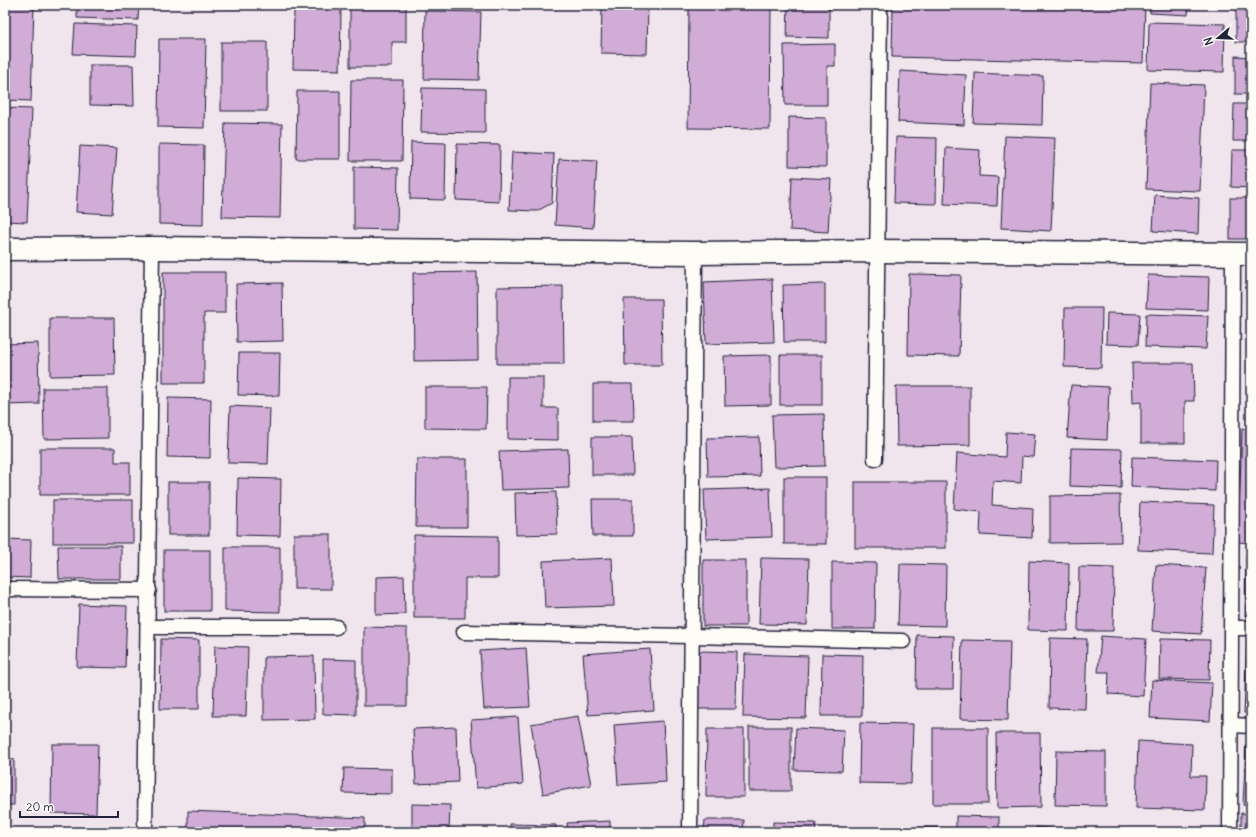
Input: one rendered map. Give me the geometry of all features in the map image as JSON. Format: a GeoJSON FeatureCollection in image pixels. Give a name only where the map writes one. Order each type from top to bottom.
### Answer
{"type":"FeatureCollection","features":[{"type":"Feature","properties":{"kind":"street"},"geometry":{"type":"LineString","coordinates":[[5,249],[152,248],[695,253],[878,251],[1242,254]]}},
{"type":"Feature","properties":{"kind":"lane"},"geometry":{"type":"LineString","coordinates":[[875,459],[880,5]]}},
{"type":"Feature","properties":{"kind":"lane"},"geometry":{"type":"LineString","coordinates":[[145,832],[152,248]]}},
{"type":"Feature","properties":{"kind":"lane"},"geometry":{"type":"LineString","coordinates":[[690,832],[695,253]]}},
{"type":"Feature","properties":{"kind":"lane"},"geometry":{"type":"LineString","coordinates":[[1230,832],[1232,628],[1242,254]]}},
{"type":"Feature","properties":{"kind":"lane"},"geometry":{"type":"LineString","coordinates":[[5,589],[148,590]]}},
{"type":"Feature","properties":{"kind":"lane"},"geometry":{"type":"LineString","coordinates":[[148,627],[336,627]]}},
{"type":"Feature","properties":{"kind":"lane"},"geometry":{"type":"LineString","coordinates":[[1232,628],[1251,628]]}},
{"type":"Feature","properties":{"kind":"lane"},"geometry":{"type":"LineString","coordinates":[[464,632],[904,641]]}},
{"type":"Feature","properties":{"kind":"lane"},"geometry":{"type":"LineString","coordinates":[[1231,725],[1251,726]]}},
{"type":"Feature","properties":{"kind":"building"},"geometry":{"type":"Polygon","coordinates":[[[5,5],[34,5],[31,101],[5,100],[5,5]]]}},
{"type":"Feature","properties":{"kind":"building"},"geometry":{"type":"Polygon","coordinates":[[[77,5],[139,5],[138,20],[77,18],[77,5]]]}},
{"type":"Feature","properties":{"kind":"building"},"geometry":{"type":"Polygon","coordinates":[[[226,5],[281,5],[281,8],[226,8],[226,5]]]}},
{"type":"Feature","properties":{"kind":"building"},"geometry":{"type":"Polygon","coordinates":[[[350,5],[406,5],[406,42],[392,42],[392,67],[350,67],[350,5]]]}},
{"type":"Feature","properties":{"kind":"building"},"geometry":{"type":"Polygon","coordinates":[[[602,5],[648,5],[647,54],[601,53],[602,5]]]}},
{"type":"Feature","properties":{"kind":"building"},"geometry":{"type":"Polygon","coordinates":[[[689,5],[771,5],[770,129],[688,128],[689,5]]]}},
{"type":"Feature","properties":{"kind":"building"},"geometry":{"type":"Polygon","coordinates":[[[788,5],[829,5],[829,38],[787,37],[788,5]]]}},
{"type":"Feature","properties":{"kind":"building"},"geometry":{"type":"Polygon","coordinates":[[[893,5],[1145,5],[1143,63],[892,57],[893,5]]]}},
{"type":"Feature","properties":{"kind":"building"},"geometry":{"type":"Polygon","coordinates":[[[1151,5],[1189,5],[1188,15],[1150,13],[1151,5]]]}},
{"type":"Feature","properties":{"kind":"building"},"geometry":{"type":"Polygon","coordinates":[[[1236,5],[1251,5],[1251,42],[1236,42],[1236,5]]]}},
{"type":"Feature","properties":{"kind":"building"},"geometry":{"type":"Polygon","coordinates":[[[294,8],[341,9],[340,70],[293,69],[294,8]]]}},
{"type":"Feature","properties":{"kind":"building"},"geometry":{"type":"Polygon","coordinates":[[[425,11],[481,12],[479,80],[424,79],[425,11]]]}},
{"type":"Feature","properties":{"kind":"building"},"geometry":{"type":"Polygon","coordinates":[[[1149,22],[1225,24],[1224,72],[1148,70],[1149,22]]]}},
{"type":"Feature","properties":{"kind":"building"},"geometry":{"type":"Polygon","coordinates":[[[75,24],[137,26],[136,56],[73,54],[75,24]]]}},
{"type":"Feature","properties":{"kind":"building"},"geometry":{"type":"Polygon","coordinates":[[[159,39],[206,39],[204,128],[158,127],[159,39]]]}},
{"type":"Feature","properties":{"kind":"building"},"geometry":{"type":"Polygon","coordinates":[[[221,42],[267,42],[267,111],[221,111],[221,42]]]}},
{"type":"Feature","properties":{"kind":"building"},"geometry":{"type":"Polygon","coordinates":[[[835,44],[835,66],[827,66],[827,105],[785,105],[784,45],[835,44]]]}},
{"type":"Feature","properties":{"kind":"building"},"geometry":{"type":"Polygon","coordinates":[[[1235,56],[1251,57],[1251,94],[1235,94],[1235,56]]]}},
{"type":"Feature","properties":{"kind":"building"},"geometry":{"type":"Polygon","coordinates":[[[90,65],[133,65],[134,106],[90,105],[90,65]]]}},
{"type":"Feature","properties":{"kind":"building"},"geometry":{"type":"Polygon","coordinates":[[[900,71],[966,75],[964,125],[898,122],[900,71]]]}},
{"type":"Feature","properties":{"kind":"building"},"geometry":{"type":"Polygon","coordinates":[[[975,73],[1043,76],[1042,125],[973,123],[975,73]]]}},
{"type":"Feature","properties":{"kind":"building"},"geometry":{"type":"Polygon","coordinates":[[[351,80],[403,80],[402,161],[350,161],[351,80]]]}},
{"type":"Feature","properties":{"kind":"building"},"geometry":{"type":"Polygon","coordinates":[[[1150,83],[1204,85],[1200,191],[1146,189],[1150,83]]]}},
{"type":"Feature","properties":{"kind":"building"},"geometry":{"type":"Polygon","coordinates":[[[422,88],[485,89],[485,133],[421,132],[422,88]]]}},
{"type":"Feature","properties":{"kind":"building"},"geometry":{"type":"Polygon","coordinates":[[[297,91],[340,91],[340,159],[296,159],[297,91]]]}},
{"type":"Feature","properties":{"kind":"building"},"geometry":{"type":"Polygon","coordinates":[[[1234,104],[1251,104],[1251,141],[1233,141],[1234,104]]]}},
{"type":"Feature","properties":{"kind":"building"},"geometry":{"type":"Polygon","coordinates":[[[5,108],[32,109],[27,222],[5,221],[5,108]]]}},
{"type":"Feature","properties":{"kind":"building"},"geometry":{"type":"Polygon","coordinates":[[[789,117],[826,118],[826,167],[789,166],[789,117]]]}},
{"type":"Feature","properties":{"kind":"building"},"geometry":{"type":"Polygon","coordinates":[[[225,123],[282,124],[280,218],[222,217],[225,123]]]}},
{"type":"Feature","properties":{"kind":"building"},"geometry":{"type":"Polygon","coordinates":[[[1005,136],[1055,138],[1051,231],[1001,228],[1005,136]]]}},
{"type":"Feature","properties":{"kind":"building"},"geometry":{"type":"Polygon","coordinates":[[[896,137],[937,138],[936,204],[894,203],[896,137]]]}},
{"type":"Feature","properties":{"kind":"building"},"geometry":{"type":"Polygon","coordinates":[[[411,142],[446,143],[445,200],[410,199],[411,142]]]}},
{"type":"Feature","properties":{"kind":"building"},"geometry":{"type":"Polygon","coordinates":[[[159,144],[204,145],[203,225],[159,224],[159,144]]]}},
{"type":"Feature","properties":{"kind":"building"},"geometry":{"type":"Polygon","coordinates":[[[457,144],[500,145],[499,202],[456,200],[457,144]]]}},
{"type":"Feature","properties":{"kind":"building"},"geometry":{"type":"Polygon","coordinates":[[[80,146],[117,148],[112,214],[76,212],[80,146]]]}},
{"type":"Feature","properties":{"kind":"building"},"geometry":{"type":"Polygon","coordinates":[[[946,148],[980,150],[979,176],[998,177],[997,206],[944,204],[946,148]]]}},
{"type":"Feature","properties":{"kind":"building"},"geometry":{"type":"Polygon","coordinates":[[[1232,150],[1251,150],[1251,188],[1231,187],[1232,150]]]}},
{"type":"Feature","properties":{"kind":"building"},"geometry":{"type":"Polygon","coordinates":[[[512,152],[554,154],[552,203],[537,211],[509,210],[512,152]]]}},
{"type":"Feature","properties":{"kind":"building"},"geometry":{"type":"Polygon","coordinates":[[[559,159],[597,161],[593,228],[555,225],[559,159]]]}},
{"type":"Feature","properties":{"kind":"building"},"geometry":{"type":"Polygon","coordinates":[[[354,167],[398,168],[397,230],[354,229],[354,167]]]}},
{"type":"Feature","properties":{"kind":"building"},"geometry":{"type":"Polygon","coordinates":[[[792,177],[831,179],[828,232],[790,230],[792,177]]]}},
{"type":"Feature","properties":{"kind":"building"},"geometry":{"type":"Polygon","coordinates":[[[1155,195],[1199,198],[1198,234],[1153,231],[1155,195]]]}},
{"type":"Feature","properties":{"kind":"building"},"geometry":{"type":"Polygon","coordinates":[[[1230,198],[1251,198],[1251,239],[1230,239],[1230,198]]]}},
{"type":"Feature","properties":{"kind":"building"},"geometry":{"type":"Polygon","coordinates":[[[5,268],[7,268],[8,338],[5,338],[5,268]]]}},
{"type":"Feature","properties":{"kind":"building"},"geometry":{"type":"Polygon","coordinates":[[[163,272],[225,272],[225,313],[204,313],[204,383],[163,383],[163,272]]]}},
{"type":"Feature","properties":{"kind":"building"},"geometry":{"type":"Polygon","coordinates":[[[477,272],[478,360],[414,361],[413,273],[477,272]]]}},
{"type":"Feature","properties":{"kind":"building"},"geometry":{"type":"Polygon","coordinates":[[[909,274],[961,275],[959,356],[908,355],[909,274]]]}},
{"type":"Feature","properties":{"kind":"building"},"geometry":{"type":"Polygon","coordinates":[[[1148,275],[1209,277],[1208,310],[1146,308],[1148,275]]]}},
{"type":"Feature","properties":{"kind":"building"},"geometry":{"type":"Polygon","coordinates":[[[772,279],[774,342],[706,344],[704,282],[772,279]]]}},
{"type":"Feature","properties":{"kind":"building"},"geometry":{"type":"Polygon","coordinates":[[[282,283],[283,341],[237,342],[236,284],[282,283]]]}},
{"type":"Feature","properties":{"kind":"building"},"geometry":{"type":"Polygon","coordinates":[[[825,284],[825,342],[784,342],[783,285],[825,284]]]}},
{"type":"Feature","properties":{"kind":"building"},"geometry":{"type":"Polygon","coordinates":[[[563,286],[564,364],[497,364],[497,287],[563,286]]]}},
{"type":"Feature","properties":{"kind":"building"},"geometry":{"type":"Polygon","coordinates":[[[624,299],[661,299],[662,365],[625,365],[624,299]]]}},
{"type":"Feature","properties":{"kind":"building"},"geometry":{"type":"Polygon","coordinates":[[[1065,308],[1102,308],[1101,368],[1064,367],[1065,308]]]}},
{"type":"Feature","properties":{"kind":"building"},"geometry":{"type":"Polygon","coordinates":[[[1107,313],[1140,314],[1138,345],[1106,344],[1107,313]]]}},
{"type":"Feature","properties":{"kind":"building"},"geometry":{"type":"Polygon","coordinates":[[[1146,314],[1208,316],[1206,349],[1145,347],[1146,314]]]}},
{"type":"Feature","properties":{"kind":"building"},"geometry":{"type":"Polygon","coordinates":[[[50,318],[114,318],[115,375],[50,376],[50,318]]]}},
{"type":"Feature","properties":{"kind":"building"},"geometry":{"type":"Polygon","coordinates":[[[38,343],[39,404],[5,405],[5,344],[38,343]]]}},
{"type":"Feature","properties":{"kind":"building"},"geometry":{"type":"Polygon","coordinates":[[[239,353],[280,353],[279,396],[238,395],[239,353]]]}},
{"type":"Feature","properties":{"kind":"building"},"geometry":{"type":"Polygon","coordinates":[[[771,355],[771,405],[725,406],[724,356],[771,355]]]}},
{"type":"Feature","properties":{"kind":"building"},"geometry":{"type":"Polygon","coordinates":[[[780,355],[822,355],[822,405],[780,405],[780,355]]]}},
{"type":"Feature","properties":{"kind":"building"},"geometry":{"type":"Polygon","coordinates":[[[1132,363],[1193,363],[1194,401],[1185,401],[1185,443],[1141,443],[1141,402],[1133,403],[1132,363]]]}},
{"type":"Feature","properties":{"kind":"building"},"geometry":{"type":"Polygon","coordinates":[[[508,377],[543,377],[543,408],[558,408],[558,440],[508,439],[508,377]]]}},
{"type":"Feature","properties":{"kind":"building"},"geometry":{"type":"Polygon","coordinates":[[[593,384],[633,384],[634,421],[593,421],[593,384]]]}},
{"type":"Feature","properties":{"kind":"building"},"geometry":{"type":"Polygon","coordinates":[[[1071,385],[1109,387],[1107,440],[1067,438],[1071,385]]]}},
{"type":"Feature","properties":{"kind":"building"},"geometry":{"type":"Polygon","coordinates":[[[896,386],[970,386],[970,445],[897,446],[896,386]]]}},
{"type":"Feature","properties":{"kind":"building"},"geometry":{"type":"Polygon","coordinates":[[[425,387],[487,387],[486,429],[425,428],[425,387]]]}},
{"type":"Feature","properties":{"kind":"building"},"geometry":{"type":"Polygon","coordinates":[[[43,388],[108,388],[108,438],[44,439],[43,388]]]}},
{"type":"Feature","properties":{"kind":"building"},"geometry":{"type":"Polygon","coordinates":[[[168,398],[211,399],[210,458],[167,457],[168,398]]]}},
{"type":"Feature","properties":{"kind":"building"},"geometry":{"type":"Polygon","coordinates":[[[230,406],[270,408],[268,464],[228,463],[230,406]]]}},
{"type":"Feature","properties":{"kind":"building"},"geometry":{"type":"Polygon","coordinates":[[[824,414],[825,466],[774,467],[772,415],[824,414]]]}},
{"type":"Feature","properties":{"kind":"building"},"geometry":{"type":"Polygon","coordinates":[[[1242,429],[1251,430],[1251,543],[1238,542],[1242,429]]]}},
{"type":"Feature","properties":{"kind":"building"},"geometry":{"type":"Polygon","coordinates":[[[1006,432],[1035,434],[1033,457],[1022,456],[1021,483],[993,481],[992,505],[1033,508],[1032,538],[980,535],[981,512],[954,509],[957,453],[1005,457],[1006,432]]]}},
{"type":"Feature","properties":{"kind":"building"},"geometry":{"type":"Polygon","coordinates":[[[592,437],[632,437],[633,475],[592,475],[592,437]]]}},
{"type":"Feature","properties":{"kind":"building"},"geometry":{"type":"Polygon","coordinates":[[[759,437],[760,476],[708,477],[707,438],[759,437]]]}},
{"type":"Feature","properties":{"kind":"building"},"geometry":{"type":"Polygon","coordinates":[[[40,448],[115,448],[115,462],[130,462],[130,495],[40,495],[40,448]]]}},
{"type":"Feature","properties":{"kind":"building"},"geometry":{"type":"Polygon","coordinates":[[[1071,448],[1122,449],[1121,488],[1070,486],[1071,448]]]}},
{"type":"Feature","properties":{"kind":"building"},"geometry":{"type":"Polygon","coordinates":[[[568,449],[569,488],[501,490],[499,451],[568,449]]]}},
{"type":"Feature","properties":{"kind":"building"},"geometry":{"type":"Polygon","coordinates":[[[1132,457],[1216,460],[1215,491],[1131,487],[1132,457]]]}},
{"type":"Feature","properties":{"kind":"building"},"geometry":{"type":"Polygon","coordinates":[[[417,459],[467,459],[467,527],[416,527],[417,459]]]}},
{"type":"Feature","properties":{"kind":"building"},"geometry":{"type":"Polygon","coordinates":[[[784,477],[826,477],[826,544],[784,544],[784,477]]]}},
{"type":"Feature","properties":{"kind":"building"},"geometry":{"type":"Polygon","coordinates":[[[238,478],[281,479],[280,536],[237,535],[238,478]]]}},
{"type":"Feature","properties":{"kind":"building"},"geometry":{"type":"Polygon","coordinates":[[[168,482],[209,482],[209,535],[168,535],[168,482]]]}},
{"type":"Feature","properties":{"kind":"building"},"geometry":{"type":"Polygon","coordinates":[[[855,482],[946,482],[946,548],[855,548],[855,482]]]}},
{"type":"Feature","properties":{"kind":"building"},"geometry":{"type":"Polygon","coordinates":[[[770,488],[772,537],[706,539],[704,490],[770,488]]]}},
{"type":"Feature","properties":{"kind":"building"},"geometry":{"type":"Polygon","coordinates":[[[556,492],[557,534],[516,535],[515,493],[556,492]]]}},
{"type":"Feature","properties":{"kind":"building"},"geometry":{"type":"Polygon","coordinates":[[[1120,495],[1121,542],[1050,543],[1050,496],[1120,495]]]}},
{"type":"Feature","properties":{"kind":"building"},"geometry":{"type":"Polygon","coordinates":[[[592,499],[633,499],[633,536],[593,536],[592,499]]]}},
{"type":"Feature","properties":{"kind":"building"},"geometry":{"type":"Polygon","coordinates":[[[53,500],[133,500],[133,543],[53,543],[53,500]]]}},
{"type":"Feature","properties":{"kind":"building"},"geometry":{"type":"Polygon","coordinates":[[[1140,502],[1214,505],[1212,553],[1138,550],[1140,502]]]}},
{"type":"Feature","properties":{"kind":"building"},"geometry":{"type":"Polygon","coordinates":[[[294,534],[331,534],[331,589],[294,589],[294,534]]]}},
{"type":"Feature","properties":{"kind":"building"},"geometry":{"type":"Polygon","coordinates":[[[414,535],[498,536],[498,578],[465,578],[465,618],[414,618],[414,535]]]}},
{"type":"Feature","properties":{"kind":"building"},"geometry":{"type":"Polygon","coordinates":[[[5,539],[31,540],[30,578],[5,577],[5,539]]]}},
{"type":"Feature","properties":{"kind":"building"},"geometry":{"type":"Polygon","coordinates":[[[58,546],[121,546],[121,579],[59,579],[58,546]]]}},
{"type":"Feature","properties":{"kind":"building"},"geometry":{"type":"Polygon","coordinates":[[[225,547],[280,547],[280,612],[225,611],[225,547]]]}},
{"type":"Feature","properties":{"kind":"building"},"geometry":{"type":"Polygon","coordinates":[[[164,550],[210,550],[210,611],[164,611],[164,550]]]}},
{"type":"Feature","properties":{"kind":"building"},"geometry":{"type":"Polygon","coordinates":[[[1246,556],[1251,556],[1251,616],[1245,616],[1246,556]]]}},
{"type":"Feature","properties":{"kind":"building"},"geometry":{"type":"Polygon","coordinates":[[[612,558],[614,606],[545,608],[543,561],[612,558]]]}},
{"type":"Feature","properties":{"kind":"building"},"geometry":{"type":"Polygon","coordinates":[[[761,558],[809,559],[807,625],[759,624],[761,558]]]}},
{"type":"Feature","properties":{"kind":"building"},"geometry":{"type":"Polygon","coordinates":[[[703,560],[746,560],[746,626],[703,626],[703,560]]]}},
{"type":"Feature","properties":{"kind":"building"},"geometry":{"type":"Polygon","coordinates":[[[1029,561],[1069,563],[1068,631],[1028,630],[1029,561]]]}},
{"type":"Feature","properties":{"kind":"building"},"geometry":{"type":"Polygon","coordinates":[[[832,562],[876,563],[875,629],[832,629],[832,562]]]}},
{"type":"Feature","properties":{"kind":"building"},"geometry":{"type":"Polygon","coordinates":[[[900,564],[946,565],[945,626],[898,625],[900,564]]]}},
{"type":"Feature","properties":{"kind":"building"},"geometry":{"type":"Polygon","coordinates":[[[1156,565],[1206,568],[1201,634],[1152,631],[1156,565]]]}},
{"type":"Feature","properties":{"kind":"building"},"geometry":{"type":"Polygon","coordinates":[[[1079,567],[1114,568],[1113,631],[1078,631],[1079,567]]]}},
{"type":"Feature","properties":{"kind":"building"},"geometry":{"type":"Polygon","coordinates":[[[404,576],[405,614],[376,615],[376,577],[404,576]]]}},
{"type":"Feature","properties":{"kind":"building"},"geometry":{"type":"Polygon","coordinates":[[[79,604],[127,606],[125,668],[77,667],[79,604]]]}},
{"type":"Feature","properties":{"kind":"building"},"geometry":{"type":"Polygon","coordinates":[[[364,627],[407,628],[407,706],[364,706],[364,627]]]}},
{"type":"Feature","properties":{"kind":"building"},"geometry":{"type":"Polygon","coordinates":[[[917,635],[954,636],[953,689],[916,689],[917,635]]]}},
{"type":"Feature","properties":{"kind":"building"},"geometry":{"type":"Polygon","coordinates":[[[1101,636],[1146,639],[1143,696],[1108,694],[1109,672],[1098,672],[1101,636]]]}},
{"type":"Feature","properties":{"kind":"building"},"geometry":{"type":"Polygon","coordinates":[[[1050,638],[1087,639],[1085,709],[1049,708],[1050,638]]]}},
{"type":"Feature","properties":{"kind":"building"},"geometry":{"type":"Polygon","coordinates":[[[161,639],[199,640],[199,709],[160,709],[161,639]]]}},
{"type":"Feature","properties":{"kind":"building"},"geometry":{"type":"Polygon","coordinates":[[[1160,639],[1210,640],[1209,680],[1159,679],[1160,639]]]}},
{"type":"Feature","properties":{"kind":"building"},"geometry":{"type":"Polygon","coordinates":[[[962,640],[1010,641],[1008,720],[960,719],[962,640]]]}},
{"type":"Feature","properties":{"kind":"building"},"geometry":{"type":"Polygon","coordinates":[[[1247,644],[1251,644],[1251,713],[1244,713],[1247,644]]]}},
{"type":"Feature","properties":{"kind":"building"},"geometry":{"type":"Polygon","coordinates":[[[215,646],[248,647],[246,716],[213,716],[215,646]]]}},
{"type":"Feature","properties":{"kind":"building"},"geometry":{"type":"Polygon","coordinates":[[[526,648],[530,707],[484,709],[480,651],[526,648]]]}},
{"type":"Feature","properties":{"kind":"building"},"geometry":{"type":"Polygon","coordinates":[[[650,649],[654,710],[588,715],[583,654],[650,649]]]}},
{"type":"Feature","properties":{"kind":"building"},"geometry":{"type":"Polygon","coordinates":[[[699,651],[737,652],[736,709],[698,709],[699,651]]]}},
{"type":"Feature","properties":{"kind":"building"},"geometry":{"type":"Polygon","coordinates":[[[745,654],[808,656],[806,718],[743,717],[745,654]]]}},
{"type":"Feature","properties":{"kind":"building"},"geometry":{"type":"Polygon","coordinates":[[[822,654],[863,655],[862,716],[821,716],[822,654]]]}},
{"type":"Feature","properties":{"kind":"building"},"geometry":{"type":"Polygon","coordinates":[[[314,656],[315,719],[264,720],[264,657],[314,656]]]}},
{"type":"Feature","properties":{"kind":"building"},"geometry":{"type":"Polygon","coordinates":[[[323,659],[356,660],[356,715],[323,714],[323,659]]]}},
{"type":"Feature","properties":{"kind":"building"},"geometry":{"type":"Polygon","coordinates":[[[1152,680],[1212,683],[1210,721],[1150,718],[1152,680]]]}},
{"type":"Feature","properties":{"kind":"building"},"geometry":{"type":"Polygon","coordinates":[[[5,684],[9,684],[6,752],[5,752],[5,684]]]}},
{"type":"Feature","properties":{"kind":"building"},"geometry":{"type":"Polygon","coordinates":[[[578,716],[591,785],[543,794],[531,724],[578,716]]]}},
{"type":"Feature","properties":{"kind":"building"},"geometry":{"type":"Polygon","coordinates":[[[518,717],[523,784],[476,788],[471,720],[518,717]]]}},
{"type":"Feature","properties":{"kind":"building"},"geometry":{"type":"Polygon","coordinates":[[[663,721],[666,782],[618,785],[614,725],[663,721]]]}},
{"type":"Feature","properties":{"kind":"building"},"geometry":{"type":"Polygon","coordinates":[[[860,723],[913,724],[911,784],[859,783],[860,723]]]}},
{"type":"Feature","properties":{"kind":"building"},"geometry":{"type":"Polygon","coordinates":[[[456,727],[458,782],[416,784],[413,729],[456,727]]]}},
{"type":"Feature","properties":{"kind":"building"},"geometry":{"type":"Polygon","coordinates":[[[749,727],[791,727],[791,791],[749,791],[749,727]]]}},
{"type":"Feature","properties":{"kind":"building"},"geometry":{"type":"Polygon","coordinates":[[[796,728],[844,730],[842,771],[794,770],[796,728]]]}},
{"type":"Feature","properties":{"kind":"building"},"geometry":{"type":"Polygon","coordinates":[[[933,728],[988,728],[988,804],[933,804],[933,728]]]}},
{"type":"Feature","properties":{"kind":"building"},"geometry":{"type":"Polygon","coordinates":[[[707,729],[744,729],[744,797],[706,797],[707,729]]]}},
{"type":"Feature","properties":{"kind":"building"},"geometry":{"type":"Polygon","coordinates":[[[996,733],[1040,733],[1041,807],[997,808],[996,733]]]}},
{"type":"Feature","properties":{"kind":"building"},"geometry":{"type":"Polygon","coordinates":[[[1138,741],[1192,744],[1191,776],[1206,776],[1205,810],[1136,808],[1138,741]]]}},
{"type":"Feature","properties":{"kind":"building"},"geometry":{"type":"Polygon","coordinates":[[[52,744],[98,744],[96,814],[51,813],[52,744]]]}},
{"type":"Feature","properties":{"kind":"building"},"geometry":{"type":"Polygon","coordinates":[[[1246,745],[1251,745],[1251,806],[1243,805],[1246,745]]]}},
{"type":"Feature","properties":{"kind":"building"},"geometry":{"type":"Polygon","coordinates":[[[1056,751],[1106,752],[1106,806],[1055,805],[1056,751]]]}},
{"type":"Feature","properties":{"kind":"building"},"geometry":{"type":"Polygon","coordinates":[[[14,759],[14,805],[5,805],[5,760],[14,759]]]}},
{"type":"Feature","properties":{"kind":"building"},"geometry":{"type":"Polygon","coordinates":[[[344,768],[392,769],[392,794],[343,793],[344,768]]]}},
{"type":"Feature","properties":{"kind":"building"},"geometry":{"type":"Polygon","coordinates":[[[412,804],[450,805],[449,832],[412,832],[412,804]]]}},
{"type":"Feature","properties":{"kind":"building"},"geometry":{"type":"Polygon","coordinates":[[[188,811],[365,818],[365,832],[188,832],[188,811]]]}},
{"type":"Feature","properties":{"kind":"building"},"geometry":{"type":"Polygon","coordinates":[[[1241,813],[1251,814],[1251,832],[1241,832],[1241,813]]]}},
{"type":"Feature","properties":{"kind":"building"},"geometry":{"type":"Polygon","coordinates":[[[956,816],[999,817],[999,832],[956,832],[956,816]]]}},
{"type":"Feature","properties":{"kind":"building"},"geometry":{"type":"Polygon","coordinates":[[[705,820],[744,820],[743,832],[704,832],[705,820]]]}},
{"type":"Feature","properties":{"kind":"building"},"geometry":{"type":"Polygon","coordinates":[[[610,821],[610,832],[568,832],[567,823],[610,821]]]}},
{"type":"Feature","properties":{"kind":"building"},"geometry":{"type":"Polygon","coordinates":[[[773,822],[816,823],[815,832],[773,832],[773,822]]]}},
{"type":"Feature","properties":{"kind":"building"},"geometry":{"type":"Polygon","coordinates":[[[510,824],[556,825],[556,832],[510,832],[510,824]]]}},
{"type":"Feature","properties":{"kind":"building"},"geometry":{"type":"Polygon","coordinates":[[[896,827],[946,828],[946,832],[896,832],[896,827]]]}},
{"type":"Feature","properties":{"kind":"building"},"geometry":{"type":"Polygon","coordinates":[[[1036,827],[1060,829],[1060,832],[1036,832],[1036,827]]]}},
{"type":"Feature","properties":{"kind":"building"},"geometry":{"type":"Polygon","coordinates":[[[1065,828],[1109,832],[1065,832],[1065,828]]]}}]}
